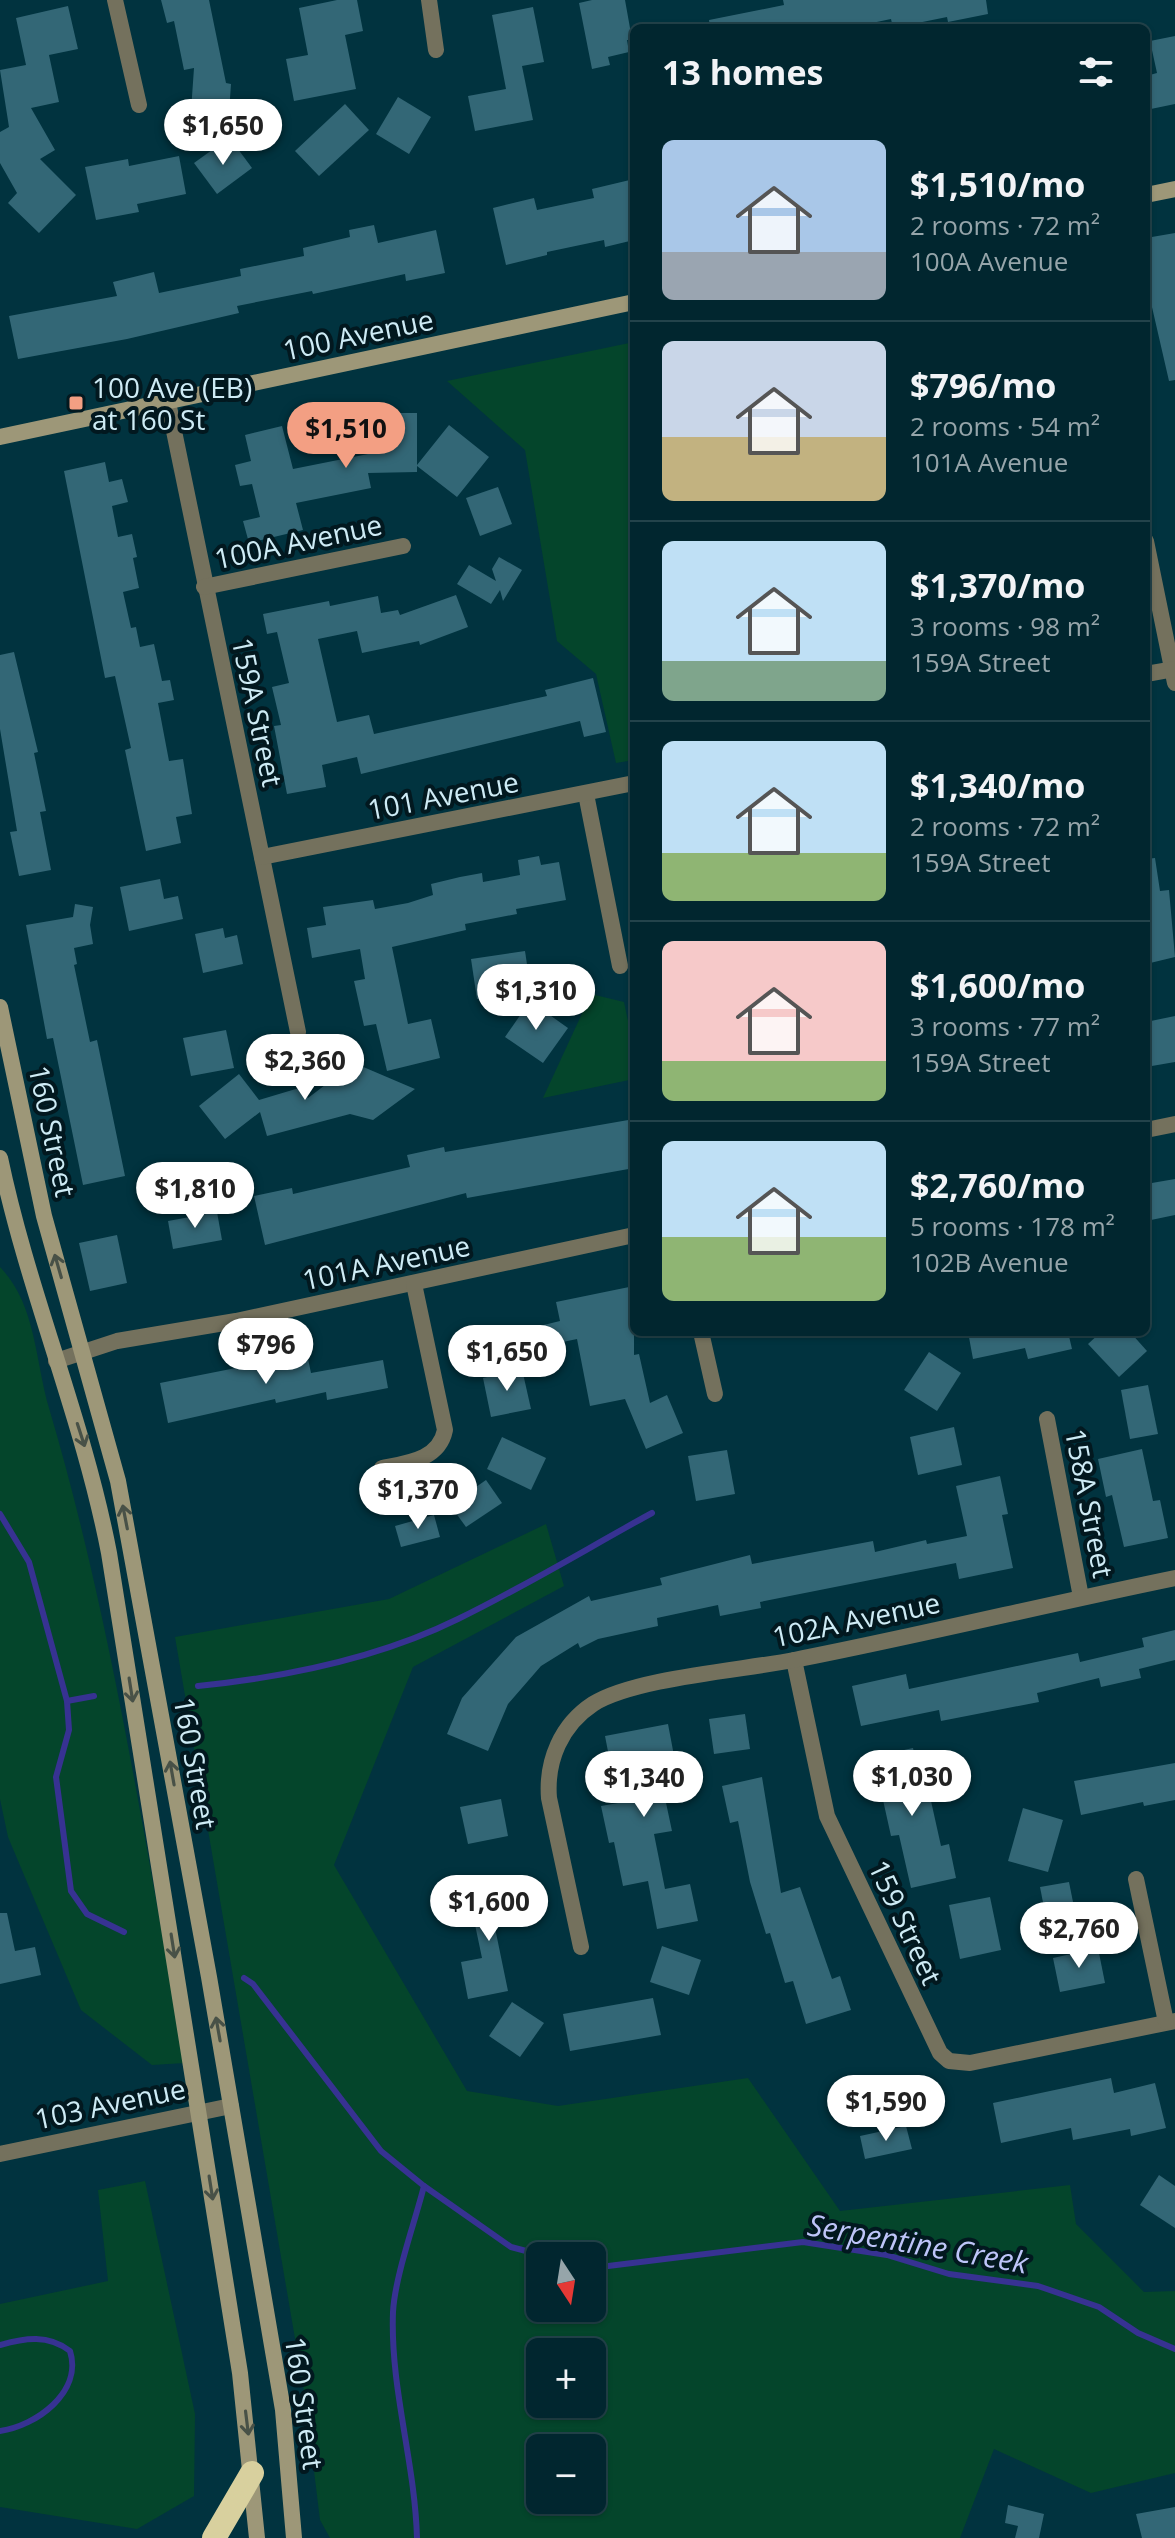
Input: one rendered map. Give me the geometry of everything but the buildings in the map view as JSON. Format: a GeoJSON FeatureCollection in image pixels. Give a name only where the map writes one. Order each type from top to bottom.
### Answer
{"type":"FeatureCollection","features":[{"type":"Feature","properties":{"kind":"highway"},"geometry":{"type":"LineString","coordinates":[[214,2538],[252,2473]]}},
{"type":"Feature","properties":{"kind":"main road"},"geometry":{"type":"LineString","coordinates":[[1150,194],[1175,189]]}},
{"type":"Feature","properties":{"kind":"main road","name":"100 Avenue"},"geometry":{"type":"LineString","coordinates":[[0,437],[630,303]]}},
{"type":"Feature","properties":{"kind":"main road","name":"160 Street"},"geometry":{"type":"LineString","coordinates":[[0,1007],[44,1216],[118,1481],[137,1577],[283,2410],[294,2538]]}},
{"type":"Feature","properties":{"kind":"main road","name":"160 Street"},"geometry":{"type":"LineString","coordinates":[[0,1158],[19,1245],[88,1456],[104,1527],[240,2373],[257,2538]]}},
{"type":"Feature","properties":{"kind":"street"},"geometry":{"type":"LineString","coordinates":[[115,0],[139,105]]}},
{"type":"Feature","properties":{"kind":"street"},"geometry":{"type":"LineString","coordinates":[[429,0],[436,50]]}},
{"type":"Feature","properties":{"kind":"street","name":"159A Street"},"geometry":{"type":"LineString","coordinates":[[168,402],[298,1032]]}},
{"type":"Feature","properties":{"kind":"street","name":"100A Avenue"},"geometry":{"type":"LineString","coordinates":[[204,587],[403,546]]}},
{"type":"Feature","properties":{"kind":"street"},"geometry":{"type":"LineString","coordinates":[[1150,560],[1174,674],[1150,674]]}},
{"type":"Feature","properties":{"kind":"street","name":"101 Avenue"},"geometry":{"type":"LineString","coordinates":[[262,857],[630,784]]}},
{"type":"Feature","properties":{"kind":"street"},"geometry":{"type":"LineString","coordinates":[[586,794],[620,966]]}},
{"type":"Feature","properties":{"kind":"street"},"geometry":{"type":"LineString","coordinates":[[1150,1129],[1175,1124]]}},
{"type":"Feature","properties":{"kind":"street","name":"101A Avenue"},"geometry":{"type":"LineString","coordinates":[[56,1361],[117,1341],[414,1284],[630,1236]]}},
{"type":"Feature","properties":{"kind":"street"},"geometry":{"type":"LineString","coordinates":[[382,1468],[425,1457],[443,1438],[445,1430],[414,1284]]}},
{"type":"Feature","properties":{"kind":"street"},"geometry":{"type":"LineString","coordinates":[[702,1336],[715,1394]]}},
{"type":"Feature","properties":{"kind":"street","name":"158A Street"},"geometry":{"type":"LineString","coordinates":[[1047,1419],[1081,1597]]}},
{"type":"Feature","properties":{"kind":"street","name":"102A Avenue"},"geometry":{"type":"LineString","coordinates":[[581,1947],[549,1798],[550,1764],[562,1736],[593,1704],[614,1694],[794,1660],[1175,1578]]}},
{"type":"Feature","properties":{"kind":"street","name":"159 Street"},"geometry":{"type":"LineString","coordinates":[[794,1660],[827,1816],[934,2042],[949,2061],[970,2063],[1171,2022]]}},
{"type":"Feature","properties":{"kind":"street"},"geometry":{"type":"LineString","coordinates":[[1136,1879],[1171,2022]]}},
{"type":"Feature","properties":{"kind":"street","name":"103 Avenue"},"geometry":{"type":"LineString","coordinates":[[0,2154],[231,2106]]}},
{"type":"Feature","properties":{"kind":"green space"},"geometry":{"type":"Polygon","coordinates":[[[630,343],[630,761],[616,763],[596,674],[557,641],[525,450],[447,381],[630,343]]]}},
{"type":"Feature","properties":{"kind":"green space"},"geometry":{"type":"Polygon","coordinates":[[[591,994],[624,1002],[630,1030],[630,1080],[543,1098],[591,994]]]}},
{"type":"Feature","properties":{"kind":"green space"},"geometry":{"type":"Polygon","coordinates":[[[0,1267],[12,1282],[28,1315],[44,1390],[91,1569],[126,1733],[185,2063],[152,2065],[81,2010],[8,1837],[0,1799],[0,1267]]]}},
{"type":"Feature","properties":{"kind":"green space"},"geometry":{"type":"Polygon","coordinates":[[[546,1524],[564,1586],[413,1667],[334,1865],[467,2091],[558,2106],[748,2078],[840,2211],[1070,2185],[1076,2224],[1144,2292],[1175,2291],[1175,2473],[1091,2493],[994,2449],[960,2538],[330,2538],[320,2520],[305,2397],[175,1637],[389,1599],[546,1524]]]}},
{"type":"Feature","properties":{"kind":"green space"},"geometry":{"type":"Polygon","coordinates":[[[145,2181],[195,2414],[194,2496],[137,2529],[0,2507],[0,2304],[108,2281],[98,2190],[145,2181]]]}},
{"type":"Feature","properties":{"kind":"waterway"},"geometry":{"type":"LineString","coordinates":[[198,1686],[298,1671],[396,1645],[483,1607],[652,1513]]}},
{"type":"Feature","properties":{"kind":"waterway","name":"Serpentine Creek"},"geometry":{"type":"LineString","coordinates":[[0,1514],[29,1562],[67,1701],[69,1730],[56,1777],[71,1891],[87,1914],[124,1932]]}},
{"type":"Feature","properties":{"kind":"waterway"},"geometry":{"type":"LineString","coordinates":[[67,1701],[94,1696]]}},
{"type":"Feature","properties":{"kind":"waterway","name":"Serpentine Creek"},"geometry":{"type":"LineString","coordinates":[[244,1978],[253,1984],[381,2151],[424,2186],[511,2247],[526,2251]]}},
{"type":"Feature","properties":{"kind":"waterway"},"geometry":{"type":"LineString","coordinates":[[417,2538],[395,2369],[393,2312],[401,2266],[424,2186]]}},
{"type":"Feature","properties":{"kind":"waterway","name":"Serpentine Creek"},"geometry":{"type":"LineString","coordinates":[[606,2266],[803,2242],[887,2255],[949,2274],[1038,2286],[1099,2307],[1138,2333],[1175,2349]]}},
{"type":"Feature","properties":{"kind":"waterway"},"geometry":{"type":"LineString","coordinates":[[0,2345],[27,2339],[53,2342],[70,2351],[72,2366],[70,2380],[53,2404],[28,2422],[0,2431]]}},
{"type":"Feature","properties":{"kind":"place","name":"100 Ave (EB) at 160 St"},"geometry":{"type":"Point","coordinates":[76,403]}}]}
